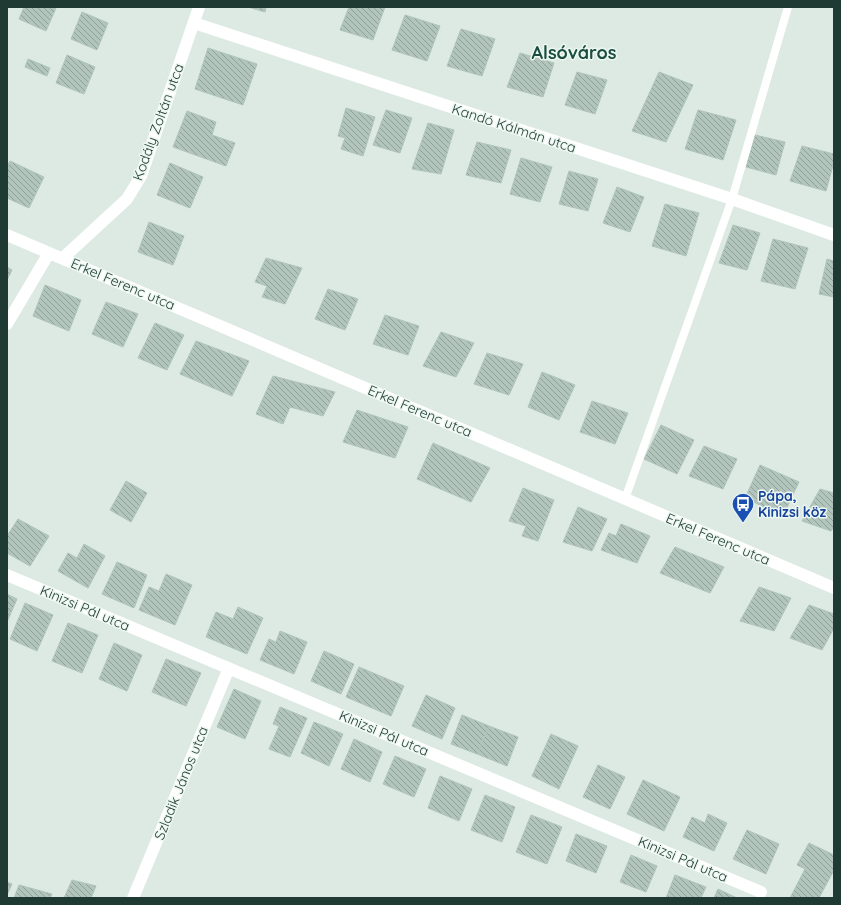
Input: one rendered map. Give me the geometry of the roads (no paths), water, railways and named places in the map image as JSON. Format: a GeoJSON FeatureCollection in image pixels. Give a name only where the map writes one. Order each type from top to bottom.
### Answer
{"type":"FeatureCollection","features":[{"type":"Feature","properties":{"kind":"street","name":"Kodály Zoltán utca"},"geometry":{"type":"LineString","coordinates":[[63,258],[127,199],[141,176],[199,7]]}},
{"type":"Feature","properties":{"kind":"street","name":"Kandó Kálmán utca"},"geometry":{"type":"LineString","coordinates":[[194,23],[732,199],[834,235]]}},
{"type":"Feature","properties":{"kind":"street","name":"Erkel Ferenc utca"},"geometry":{"type":"LineString","coordinates":[[7,235],[834,588]]}},
{"type":"Feature","properties":{"kind":"street"},"geometry":{"type":"LineString","coordinates":[[7,324],[49,253]]}},
{"type":"Feature","properties":{"kind":"street","name":"Kinizsi Pál utca"},"geometry":{"type":"LineString","coordinates":[[7,575],[761,892]]}},
{"type":"Feature","properties":{"kind":"street","name":"Szladik János utca"},"geometry":{"type":"LineString","coordinates":[[133,898],[228,668]]}},
{"type":"Feature","properties":{"kind":"lane"},"geometry":{"type":"LineString","coordinates":[[625,498],[732,199],[788,7]]}},
{"type":"Feature","properties":{"kind":"place","name":"Pápa, Kinizsi köz"},"geometry":{"type":"Point","coordinates":[743,524]}},
{"type":"Feature","properties":{"kind":"district","name":"Alsóváros"},"geometry":{"type":"Point","coordinates":[574,53]}}]}
